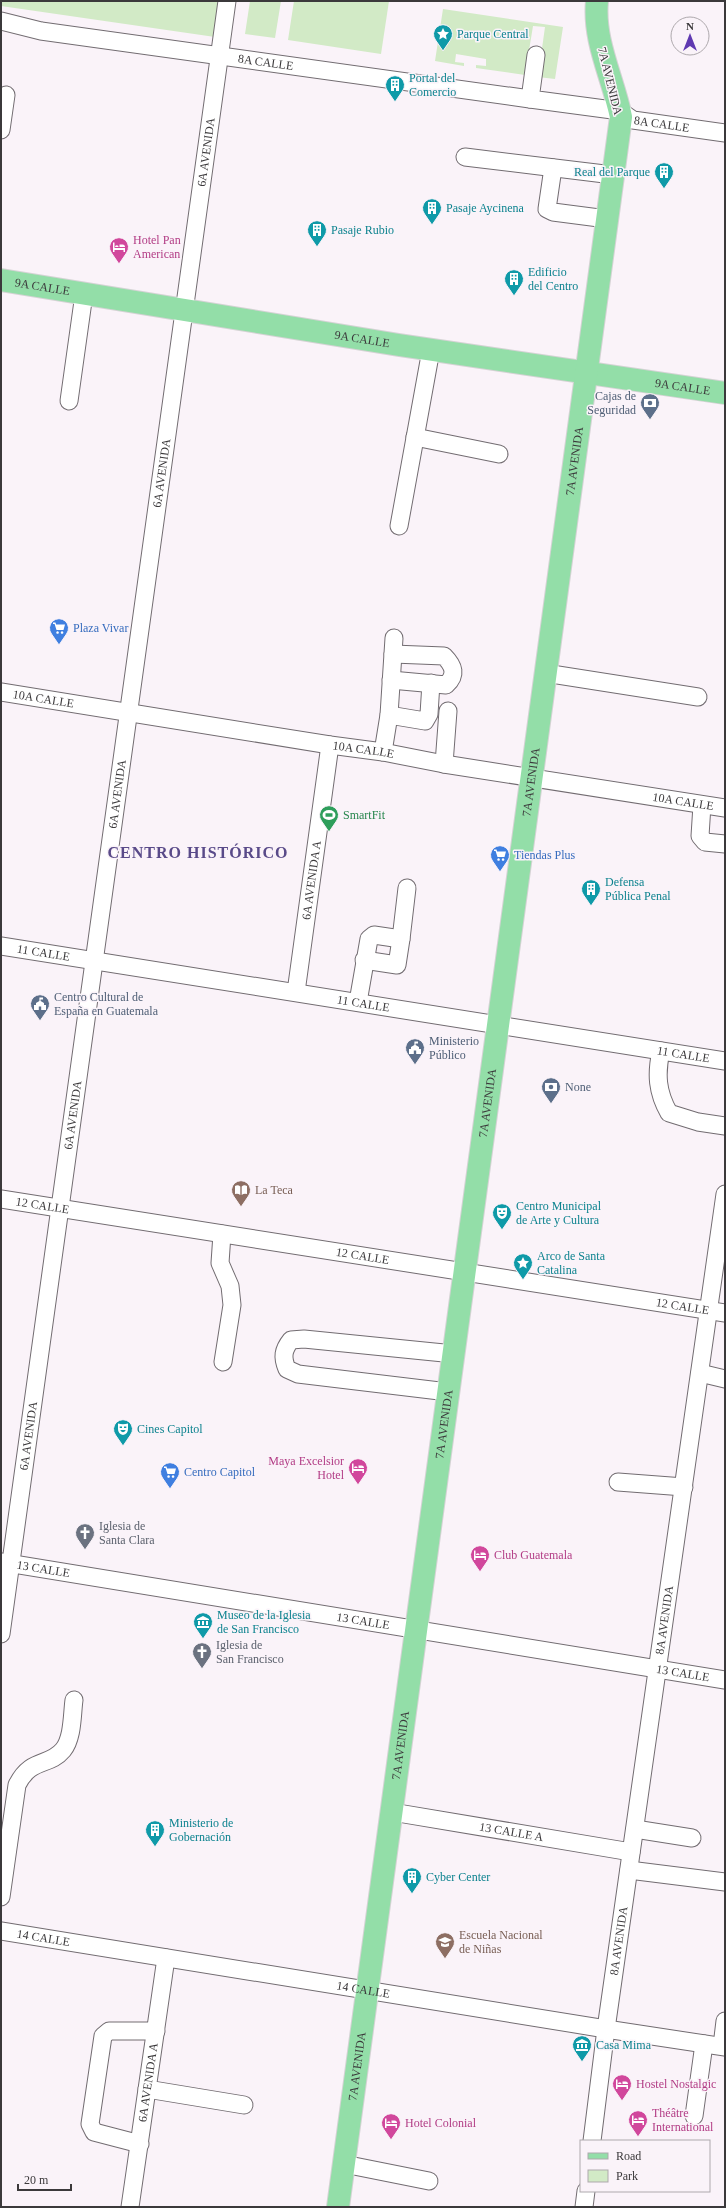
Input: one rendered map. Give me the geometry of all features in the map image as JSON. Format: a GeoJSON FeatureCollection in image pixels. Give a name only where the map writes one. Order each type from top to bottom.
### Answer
{"type":"FeatureCollection","features":[{"type":"Feature","properties":{"kind":"main road","name":"7A AVENIDA"},"geometry":{"type":"LineString","coordinates":[[338,2207],[621,117],[600,42],[596,12],[597,1]]}},
{"type":"Feature","properties":{"kind":"main road","name":"9A CALLE"},"geometry":{"type":"LineString","coordinates":[[1,280],[431,350],[725,393]]}},
{"type":"Feature","properties":{"kind":"street","name":"6A AVENIDA"},"geometry":{"type":"LineString","coordinates":[[1,1634],[6,1563],[60,1208],[227,1]]}},
{"type":"Feature","properties":{"kind":"street","name":"8A CALLE"},"geometry":{"type":"LineString","coordinates":[[1,21],[40,31],[219,57],[620,111],[633,120],[725,133]]}},
{"type":"Feature","properties":{"kind":"street"},"geometry":{"type":"LineString","coordinates":[[530,99],[536,55]]}},
{"type":"Feature","properties":{"kind":"street"},"geometry":{"type":"LineString","coordinates":[[1,130],[6,95]]}},
{"type":"Feature","properties":{"kind":"street"},"geometry":{"type":"LineString","coordinates":[[466,157],[613,175]]}},
{"type":"Feature","properties":{"kind":"street"},"geometry":{"type":"LineString","coordinates":[[553,168],[547,209],[553,212],[607,219]]}},
{"type":"Feature","properties":{"kind":"street"},"geometry":{"type":"LineString","coordinates":[[69,401],[84,294]]}},
{"type":"Feature","properties":{"kind":"street"},"geometry":{"type":"LineString","coordinates":[[398,526],[431,350]]}},
{"type":"Feature","properties":{"kind":"street"},"geometry":{"type":"LineString","coordinates":[[415,437],[499,454]]}},
{"type":"Feature","properties":{"kind":"street"},"geometry":{"type":"LineString","coordinates":[[383,752],[390,715],[391,680],[393,646],[444,656],[452,663],[454,670],[452,679],[446,685],[391,680]]}},
{"type":"Feature","properties":{"kind":"street"},"geometry":{"type":"LineString","coordinates":[[546,673],[698,697]]}},
{"type":"Feature","properties":{"kind":"street"},"geometry":{"type":"LineString","coordinates":[[390,715],[425,721],[429,714],[431,683]]}},
{"type":"Feature","properties":{"kind":"street","name":"10A CALLE"},"geometry":{"type":"LineString","coordinates":[[1,692],[725,808]]}},
{"type":"Feature","properties":{"kind":"street"},"geometry":{"type":"LineString","coordinates":[[444,764],[448,711]]}},
{"type":"Feature","properties":{"kind":"street","name":"6A AVENIDA A"},"geometry":{"type":"LineString","coordinates":[[296,992],[330,745]]}},
{"type":"Feature","properties":{"kind":"street"},"geometry":{"type":"LineString","coordinates":[[702,805],[700,836],[706,842],[725,844]]}},
{"type":"Feature","properties":{"kind":"street"},"geometry":{"type":"LineString","coordinates":[[364,960],[397,965],[407,888]]}},
{"type":"Feature","properties":{"kind":"street"},"geometry":{"type":"LineString","coordinates":[[358,1002],[364,960],[369,938],[374,935],[401,939]]}},
{"type":"Feature","properties":{"kind":"street","name":"11 CALLE"},"geometry":{"type":"LineString","coordinates":[[1,946],[725,1061]]}},
{"type":"Feature","properties":{"kind":"street"},"geometry":{"type":"LineString","coordinates":[[661,1051],[657,1081],[662,1100],[669,1113],[698,1122],[725,1126]]}},
{"type":"Feature","properties":{"kind":"street","name":"8A AVENIDA"},"geometry":{"type":"LineString","coordinates":[[592,2140],[606,2029],[700,1373],[717,1312],[725,1194]]}},
{"type":"Feature","properties":{"kind":"street","name":"12 CALLE"},"geometry":{"type":"LineString","coordinates":[[1,1199],[717,1312]]}},
{"type":"Feature","properties":{"kind":"street"},"geometry":{"type":"LineString","coordinates":[[222,1234],[220,1263],[230,1286],[232,1304],[224,1362]]}},
{"type":"Feature","properties":{"kind":"street"},"geometry":{"type":"LineString","coordinates":[[448,1392],[298,1374],[287,1369],[283,1359],[284,1348],[291,1340],[304,1339],[454,1354]]}},
{"type":"Feature","properties":{"kind":"street"},"geometry":{"type":"LineString","coordinates":[[700,1373],[725,1379]]}},
{"type":"Feature","properties":{"kind":"street"},"geometry":{"type":"LineString","coordinates":[[618,1482],[684,1487]]}},
{"type":"Feature","properties":{"kind":"street","name":"13 CALLE"},"geometry":{"type":"LineString","coordinates":[[6,1563],[253,1598],[416,1630],[725,1680]]}},
{"type":"Feature","properties":{"kind":"street"},"geometry":{"type":"LineString","coordinates":[[1,1897],[17,1785],[23,1772],[64,1749],[68,1738],[74,1700]]}},
{"type":"Feature","properties":{"kind":"street","name":"13 CALLE A"},"geometry":{"type":"LineString","coordinates":[[392,1812],[632,1852]]}},
{"type":"Feature","properties":{"kind":"street"},"geometry":{"type":"LineString","coordinates":[[635,1829],[692,1838]]}},
{"type":"Feature","properties":{"kind":"street"},"geometry":{"type":"LineString","coordinates":[[629,1870],[725,1882]]}},
{"type":"Feature","properties":{"kind":"street","name":"14 CALLE"},"geometry":{"type":"LineString","coordinates":[[1,1931],[724,2047]]}},
{"type":"Feature","properties":{"kind":"street","name":"6A AVENIDA A"},"geometry":{"type":"LineString","coordinates":[[130,2207],[166,1958]]}},
{"type":"Feature","properties":{"kind":"street"},"geometry":{"type":"LineString","coordinates":[[724,2047],[725,2021]]}},
{"type":"Feature","properties":{"kind":"street"},"geometry":{"type":"LineString","coordinates":[[140,2144],[94,2132],[90,2124],[104,2036],[109,2031],[156,2031]]}},
{"type":"Feature","properties":{"kind":"street"},"geometry":{"type":"LineString","coordinates":[[694,2116],[704,2044]]}},
{"type":"Feature","properties":{"kind":"street"},"geometry":{"type":"LineString","coordinates":[[148,2089],[244,2105]]}},
{"type":"Feature","properties":{"kind":"street"},"geometry":{"type":"LineString","coordinates":[[344,2164],[429,2181]]}},
{"type":"Feature","properties":{"kind":"street"},"geometry":{"type":"LineString","coordinates":[[584,2207],[586,2192]]}},
{"type":"Feature","properties":{"kind":"green space"},"geometry":{"type":"Polygon","coordinates":[[[1,1],[220,1],[215,37],[1,6],[1,1]]]}},
{"type":"Feature","properties":{"kind":"green space"},"geometry":{"type":"Polygon","coordinates":[[[250,1],[281,1],[275,38],[245,34],[250,1]]]}},
{"type":"Feature","properties":{"kind":"green space"},"geometry":{"type":"Polygon","coordinates":[[[294,1],[389,1],[381,54],[288,40],[294,1]]]}},
{"type":"Feature","properties":{"kind":"green space"},"geometry":{"type":"Polygon","coordinates":[[[443,9],[563,27],[555,79],[538,77],[545,27],[533,26],[525,75],[476,68],[476,65],[486,66],[486,59],[456,54],[455,62],[464,63],[464,66],[435,61],[443,9]]]}},
{"type":"Feature","properties":{"kind":"place","name":"Parque Central"},"geometry":{"type":"Point","coordinates":[443,51]}},
{"type":"Feature","properties":{"kind":"place","name":"Portal del Comercio"},"geometry":{"type":"Point","coordinates":[395,102]}},
{"type":"Feature","properties":{"kind":"place","name":"Real del Parque"},"geometry":{"type":"Point","coordinates":[664,189]}},
{"type":"Feature","properties":{"kind":"place","name":"Pasaje Aycinena"},"geometry":{"type":"Point","coordinates":[432,225]}},
{"type":"Feature","properties":{"kind":"place","name":"Pasaje Rubio"},"geometry":{"type":"Point","coordinates":[317,247]}},
{"type":"Feature","properties":{"kind":"place","name":"Hotel Pan American"},"geometry":{"type":"Point","coordinates":[119,264]}},
{"type":"Feature","properties":{"kind":"place","name":"Edificio del Centro"},"geometry":{"type":"Point","coordinates":[514,296]}},
{"type":"Feature","properties":{"kind":"place","name":"Cajas de Seguridad"},"geometry":{"type":"Point","coordinates":[650,420]}},
{"type":"Feature","properties":{"kind":"place","name":"Plaza Vivar"},"geometry":{"type":"Point","coordinates":[59,645]}},
{"type":"Feature","properties":{"kind":"place","name":"SmartFit"},"geometry":{"type":"Point","coordinates":[329,832]}},
{"type":"Feature","properties":{"kind":"place","name":"Tiendas Plus"},"geometry":{"type":"Point","coordinates":[500,872]}},
{"type":"Feature","properties":{"kind":"place","name":"Defensa Pública Penal"},"geometry":{"type":"Point","coordinates":[591,906]}},
{"type":"Feature","properties":{"kind":"place","name":"Centro Cultural de España en Guatemala"},"geometry":{"type":"Point","coordinates":[40,1021]}},
{"type":"Feature","properties":{"kind":"place","name":"Ministerio Público"},"geometry":{"type":"Point","coordinates":[415,1065]}},
{"type":"Feature","properties":{"kind":"place","name":"None"},"geometry":{"type":"Point","coordinates":[551,1104]}},
{"type":"Feature","properties":{"kind":"place","name":"La Teca"},"geometry":{"type":"Point","coordinates":[241,1207]}},
{"type":"Feature","properties":{"kind":"place","name":"Centro Municipal de Arte y Cultura"},"geometry":{"type":"Point","coordinates":[502,1230]}},
{"type":"Feature","properties":{"kind":"place","name":"Arco de Santa Catalina"},"geometry":{"type":"Point","coordinates":[523,1280]}},
{"type":"Feature","properties":{"kind":"place","name":"Cines Capitol"},"geometry":{"type":"Point","coordinates":[123,1446]}},
{"type":"Feature","properties":{"kind":"place","name":"Maya Excelsior Hotel"},"geometry":{"type":"Point","coordinates":[358,1485]}},
{"type":"Feature","properties":{"kind":"place","name":"Centro Capitol"},"geometry":{"type":"Point","coordinates":[170,1489]}},
{"type":"Feature","properties":{"kind":"place","name":"Iglesia de Santa Clara"},"geometry":{"type":"Point","coordinates":[85,1550]}},
{"type":"Feature","properties":{"kind":"place","name":"Club Guatemala"},"geometry":{"type":"Point","coordinates":[480,1572]}},
{"type":"Feature","properties":{"kind":"place","name":"Museo de la Iglesia de San Francisco"},"geometry":{"type":"Point","coordinates":[203,1639]}},
{"type":"Feature","properties":{"kind":"place","name":"Iglesia de San Francisco"},"geometry":{"type":"Point","coordinates":[202,1669]}},
{"type":"Feature","properties":{"kind":"place","name":"Ministerio de Gobernación"},"geometry":{"type":"Point","coordinates":[155,1847]}},
{"type":"Feature","properties":{"kind":"place","name":"Cyber Center"},"geometry":{"type":"Point","coordinates":[412,1894]}},
{"type":"Feature","properties":{"kind":"place","name":"Escuela Nacional de Niñas"},"geometry":{"type":"Point","coordinates":[445,1959]}},
{"type":"Feature","properties":{"kind":"place","name":"Casa Mima"},"geometry":{"type":"Point","coordinates":[582,2062]}},
{"type":"Feature","properties":{"kind":"place","name":"Hostel Nostalgic"},"geometry":{"type":"Point","coordinates":[622,2101]}},
{"type":"Feature","properties":{"kind":"place","name":"Théâtre International"},"geometry":{"type":"Point","coordinates":[638,2137]}},
{"type":"Feature","properties":{"kind":"place","name":"Hotel Colonial"},"geometry":{"type":"Point","coordinates":[391,2140]}},
{"type":"Feature","properties":{"kind":"district","name":"CENTRO HISTÓRICO"},"geometry":{"type":"Point","coordinates":[198,852]}}]}
